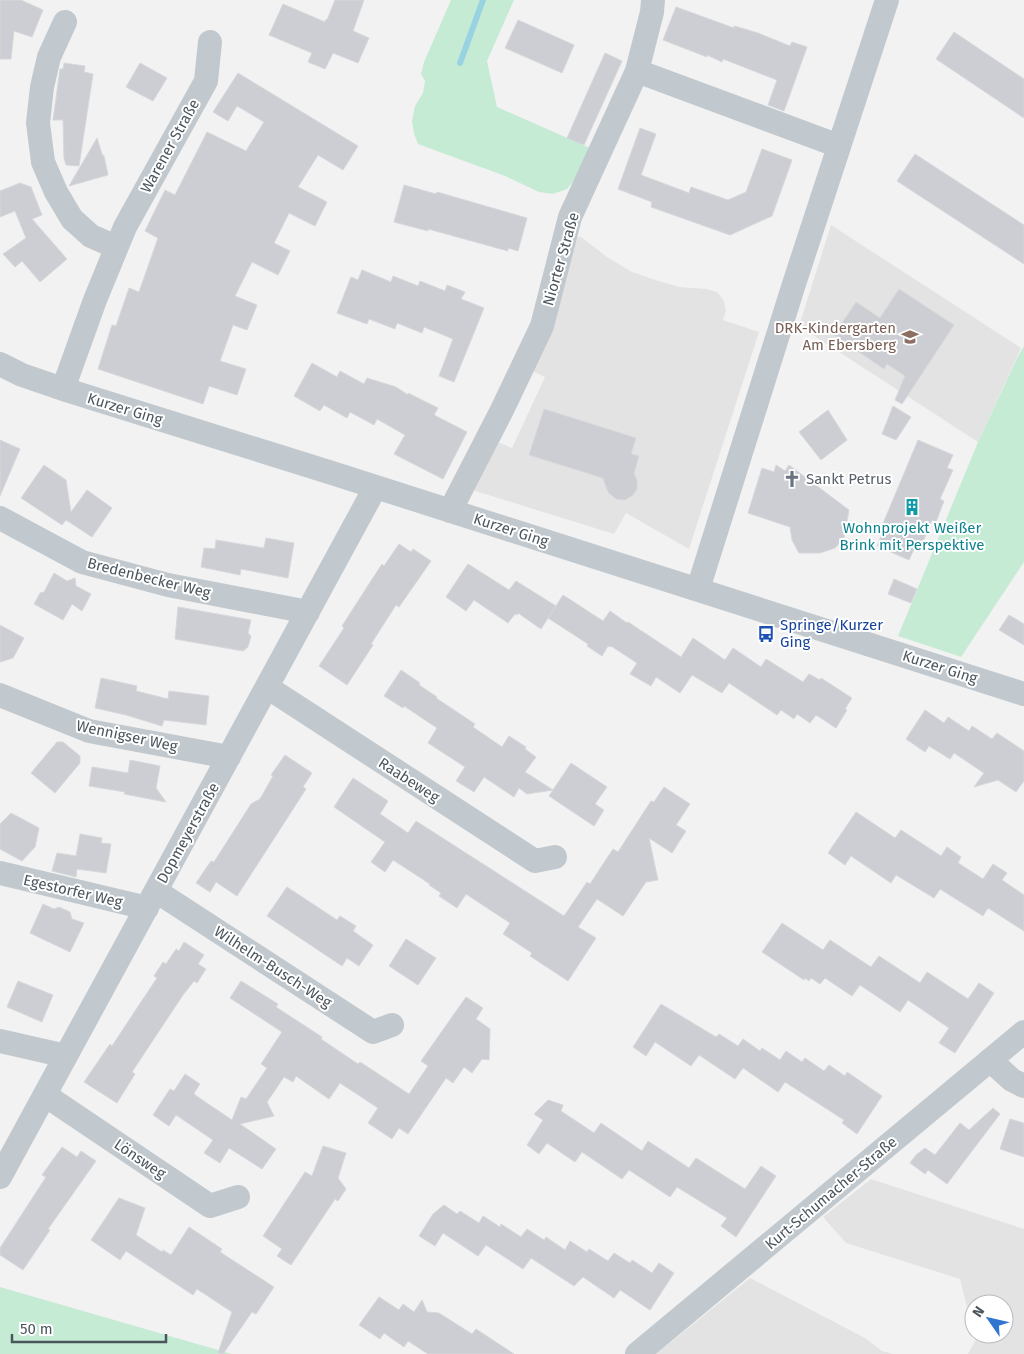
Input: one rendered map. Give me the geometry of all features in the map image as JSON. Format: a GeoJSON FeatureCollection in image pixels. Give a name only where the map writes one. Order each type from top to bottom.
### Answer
{"type":"FeatureCollection","features":[{"type":"Feature","properties":{"kind":"street","name":"Niorter Straße"},"geometry":{"type":"LineString","coordinates":[[450,511],[511,393],[542,326],[570,218],[637,71],[652,12],[653,0]]}},
{"type":"Feature","properties":{"kind":"street"},"geometry":{"type":"LineString","coordinates":[[698,589],[887,0]]}},
{"type":"Feature","properties":{"kind":"street"},"geometry":{"type":"LineString","coordinates":[[65,22],[49,57],[42,87],[38,124],[43,162],[56,192],[72,219],[91,236],[116,247]]}},
{"type":"Feature","properties":{"kind":"street","name":"Warener Straße"},"geometry":{"type":"LineString","coordinates":[[63,389],[125,227],[206,81],[210,42]]}},
{"type":"Feature","properties":{"kind":"street"},"geometry":{"type":"LineString","coordinates":[[637,71],[839,146]]}},
{"type":"Feature","properties":{"kind":"street","name":"Kurzer Ging"},"geometry":{"type":"LineString","coordinates":[[0,364],[22,375],[63,389],[1024,694]]}},
{"type":"Feature","properties":{"kind":"street","name":"Dopmeyerstraße"},"geometry":{"type":"LineString","coordinates":[[0,1177],[375,488]]}},
{"type":"Feature","properties":{"kind":"street","name":"Bredenbecker Weg"},"geometry":{"type":"LineString","coordinates":[[0,518],[82,562],[168,585],[308,612]]}},
{"type":"Feature","properties":{"kind":"street","name":"Raabeweg"},"geometry":{"type":"LineString","coordinates":[[267,687],[535,861],[555,857]]}},
{"type":"Feature","properties":{"kind":"street","name":"Wennigser Weg"},"geometry":{"type":"LineString","coordinates":[[0,695],[89,731],[229,756]]}},
{"type":"Feature","properties":{"kind":"street","name":"Egestorfer Weg"},"geometry":{"type":"LineString","coordinates":[[0,873],[151,899]]}},
{"type":"Feature","properties":{"kind":"street","name":"Wilhelm-Busch-Weg"},"geometry":{"type":"LineString","coordinates":[[151,899],[373,1032],[392,1025]]}},
{"type":"Feature","properties":{"kind":"street","name":"Kurt-Schumacher-Straße"},"geometry":{"type":"LineString","coordinates":[[637,1354],[1024,1032]]}},
{"type":"Feature","properties":{"kind":"street"},"geometry":{"type":"LineString","coordinates":[[0,1041],[66,1056]]}},
{"type":"Feature","properties":{"kind":"street"},"geometry":{"type":"LineString","coordinates":[[990,1060],[1012,1080],[1024,1086]]}},
{"type":"Feature","properties":{"kind":"street","name":"Lönsweg"},"geometry":{"type":"LineString","coordinates":[[45,1095],[210,1206],[238,1197]]}},
{"type":"Feature","properties":{"kind":"shaded area","name":"DRK-Kindergarten Am Ebersberg"},"geometry":{"type":"Polygon","coordinates":[[[831,225],[1021,348],[978,442],[799,326],[831,225]]]}},
{"type":"Feature","properties":{"kind":"shaded area"},"geometry":{"type":"Polygon","coordinates":[[[581,237],[607,257],[630,271],[680,287],[707,289],[717,292],[724,301],[726,311],[723,320],[759,332],[689,549],[626,513],[614,534],[469,489],[498,442],[512,448],[545,377],[530,370],[574,238],[581,237]]]}},
{"type":"Feature","properties":{"kind":"shaded area"},"geometry":{"type":"Polygon","coordinates":[[[871,1179],[1024,1229],[1024,1354],[968,1354],[974,1344],[1014,1344],[1014,1294],[964,1295],[960,1279],[846,1243],[823,1217],[871,1179]]]}},
{"type":"Feature","properties":{"kind":"shaded area"},"geometry":{"type":"Polygon","coordinates":[[[750,1278],[865,1338],[882,1351],[893,1354],[656,1354],[750,1278]]]}},
{"type":"Feature","properties":{"kind":"green space"},"geometry":{"type":"Polygon","coordinates":[[[451,0],[514,0],[487,61],[497,107],[590,148],[576,178],[567,189],[553,194],[539,192],[505,176],[418,144],[412,121],[415,106],[423,93],[425,81],[421,74],[424,62],[451,0]]]}},
{"type":"Feature","properties":{"kind":"green space"},"geometry":{"type":"Polygon","coordinates":[[[1024,346],[1024,562],[961,657],[898,636],[978,442],[1024,346]]]}},
{"type":"Feature","properties":{"kind":"green space"},"geometry":{"type":"Polygon","coordinates":[[[0,1287],[232,1354],[0,1354],[0,1287]]]}},
{"type":"Feature","properties":{"kind":"building"},"geometry":{"type":"Polygon","coordinates":[[[0,0],[21,0],[43,10],[32,37],[14,31],[11,59],[0,59],[0,0]]]}},
{"type":"Feature","properties":{"kind":"building"},"geometry":{"type":"Polygon","coordinates":[[[335,0],[364,0],[353,31],[369,38],[358,63],[333,53],[325,69],[308,62],[312,53],[269,35],[283,4],[325,22],[335,0]]]}},
{"type":"Feature","properties":{"kind":"building"},"geometry":{"type":"Polygon","coordinates":[[[676,7],[734,28],[734,26],[758,33],[790,46],[792,42],[807,47],[784,111],[768,105],[777,80],[723,59],[722,62],[663,40],[676,7]]]}},
{"type":"Feature","properties":{"kind":"building"},"geometry":{"type":"Polygon","coordinates":[[[518,20],[574,45],[562,73],[505,48],[518,20]]]}},
{"type":"Feature","properties":{"kind":"building"},"geometry":{"type":"Polygon","coordinates":[[[954,32],[1024,79],[1024,118],[936,59],[954,32]]]}},
{"type":"Feature","properties":{"kind":"building"},"geometry":{"type":"Polygon","coordinates":[[[605,53],[622,61],[584,145],[567,138],[605,53]]]}},
{"type":"Feature","properties":{"kind":"building"},"geometry":{"type":"Polygon","coordinates":[[[64,63],[85,66],[84,72],[93,74],[79,166],[66,165],[64,158],[63,120],[53,120],[60,69],[63,69],[64,63]]]}},
{"type":"Feature","properties":{"kind":"building"},"geometry":{"type":"Polygon","coordinates":[[[140,63],[167,78],[153,101],[126,87],[140,63]]]}},
{"type":"Feature","properties":{"kind":"building"},"geometry":{"type":"Polygon","coordinates":[[[238,73],[358,146],[343,170],[318,155],[298,187],[327,202],[315,226],[289,213],[274,243],[290,251],[278,275],[252,262],[235,296],[257,305],[247,330],[233,325],[220,361],[246,369],[237,395],[209,386],[203,404],[98,369],[112,325],[116,326],[129,288],[139,292],[158,238],[145,231],[165,190],[175,195],[207,132],[246,151],[264,122],[237,106],[228,121],[213,112],[238,73]]]}},
{"type":"Feature","properties":{"kind":"building"},"geometry":{"type":"Polygon","coordinates":[[[640,128],[656,134],[641,175],[689,193],[691,187],[728,200],[746,192],[762,149],[792,160],[772,216],[730,235],[651,207],[652,202],[618,189],[640,128]]]}},
{"type":"Feature","properties":{"kind":"building"},"geometry":{"type":"Polygon","coordinates":[[[97,138],[104,156],[108,175],[69,186],[97,138]]]}},
{"type":"Feature","properties":{"kind":"building"},"geometry":{"type":"Polygon","coordinates":[[[915,154],[1024,225],[1024,264],[897,181],[915,154]]]}},
{"type":"Feature","properties":{"kind":"building"},"geometry":{"type":"Polygon","coordinates":[[[20,183],[31,187],[42,215],[32,219],[67,259],[40,282],[22,261],[15,267],[3,254],[26,238],[15,211],[0,217],[0,191],[20,183]]]}},
{"type":"Feature","properties":{"kind":"building"},"geometry":{"type":"Polygon","coordinates":[[[404,185],[436,194],[437,192],[527,218],[518,251],[508,248],[508,251],[428,229],[428,231],[394,222],[404,185]]]}},
{"type":"Feature","properties":{"kind":"building"},"geometry":{"type":"Polygon","coordinates":[[[362,270],[391,282],[393,276],[418,286],[420,281],[445,291],[447,285],[465,292],[461,299],[484,308],[454,382],[439,376],[453,339],[424,327],[422,333],[397,323],[395,329],[369,319],[367,324],[337,313],[351,277],[358,280],[362,270]]]}},
{"type":"Feature","properties":{"kind":"building"},"geometry":{"type":"Polygon","coordinates":[[[899,289],[954,325],[902,404],[895,400],[905,376],[887,364],[884,369],[834,335],[856,302],[880,318],[899,289]]]}},
{"type":"Feature","properties":{"kind":"building"},"geometry":{"type":"Polygon","coordinates":[[[312,363],[337,377],[340,371],[364,384],[367,378],[396,387],[408,395],[408,393],[438,408],[434,415],[467,432],[443,479],[394,454],[405,435],[377,419],[374,425],[350,412],[347,418],[324,405],[320,411],[294,396],[312,363]]]}},
{"type":"Feature","properties":{"kind":"building"},"geometry":{"type":"Polygon","coordinates":[[[893,406],[911,417],[896,440],[882,434],[893,406]]]}},
{"type":"Feature","properties":{"kind":"building"},"geometry":{"type":"Polygon","coordinates":[[[544,409],[636,438],[631,454],[639,456],[634,473],[637,489],[633,495],[625,500],[616,499],[608,492],[603,478],[529,455],[544,409]]]}},
{"type":"Feature","properties":{"kind":"building"},"geometry":{"type":"Polygon","coordinates":[[[828,410],[847,440],[821,460],[799,432],[828,410]]]}},
{"type":"Feature","properties":{"kind":"building"},"geometry":{"type":"Polygon","coordinates":[[[0,440],[20,449],[0,496],[0,440]]]}},
{"type":"Feature","properties":{"kind":"building","name":"Wohnprojekt Weißer Brink mit Perspektive"},"geometry":{"type":"Polygon","coordinates":[[[918,440],[953,455],[947,468],[953,470],[940,499],[944,501],[936,522],[932,520],[920,549],[915,547],[909,560],[877,546],[882,534],[879,533],[918,440]]]}},
{"type":"Feature","properties":{"kind":"building"},"geometry":{"type":"Polygon","coordinates":[[[44,465],[66,480],[71,512],[87,490],[112,508],[92,537],[66,520],[62,525],[21,498],[44,465]]]}},
{"type":"Feature","properties":{"kind":"building","name":"Sankt Petrus"},"geometry":{"type":"Polygon","coordinates":[[[776,465],[785,471],[789,465],[849,510],[844,538],[835,548],[820,553],[799,553],[792,540],[790,527],[748,513],[762,468],[774,472],[776,465]]]}},
{"type":"Feature","properties":{"kind":"building"},"geometry":{"type":"Polygon","coordinates":[[[266,538],[294,543],[288,578],[241,569],[240,575],[201,567],[204,548],[215,549],[216,540],[264,548],[266,538]]]}},
{"type":"Feature","properties":{"kind":"building"},"geometry":{"type":"Polygon","coordinates":[[[399,544],[411,552],[413,549],[431,561],[399,607],[396,605],[347,685],[319,666],[382,564],[384,566],[399,544]]]}},
{"type":"Feature","properties":{"kind":"building"},"geometry":{"type":"Polygon","coordinates":[[[468,564],[509,590],[516,581],[556,606],[541,629],[518,613],[508,623],[474,600],[466,611],[446,597],[468,564]]]}},
{"type":"Feature","properties":{"kind":"building"},"geometry":{"type":"Polygon","coordinates":[[[54,573],[67,581],[75,578],[76,586],[91,594],[82,611],[72,604],[63,620],[34,604],[40,593],[44,592],[54,573]]]}},
{"type":"Feature","properties":{"kind":"building"},"geometry":{"type":"Polygon","coordinates":[[[894,579],[917,589],[911,603],[888,594],[894,579]]]}},
{"type":"Feature","properties":{"kind":"building"},"geometry":{"type":"Polygon","coordinates":[[[563,595],[603,621],[610,611],[681,657],[693,638],[725,660],[733,648],[761,667],[766,659],[803,682],[809,674],[820,680],[821,678],[852,698],[836,728],[816,715],[810,723],[797,714],[794,719],[781,710],[777,715],[729,683],[722,693],[692,675],[680,693],[656,677],[651,686],[630,674],[637,663],[611,646],[608,646],[602,656],[587,646],[588,644],[548,618],[563,595]]]}},
{"type":"Feature","properties":{"kind":"building"},"geometry":{"type":"Polygon","coordinates":[[[178,607],[251,620],[248,633],[251,636],[248,647],[243,651],[175,639],[178,607]]]}},
{"type":"Feature","properties":{"kind":"building"},"geometry":{"type":"Polygon","coordinates":[[[1009,615],[1024,624],[1024,645],[999,630],[1009,615]]]}},
{"type":"Feature","properties":{"kind":"building"},"geometry":{"type":"Polygon","coordinates":[[[0,625],[24,638],[13,658],[0,662],[0,625]]]}},
{"type":"Feature","properties":{"kind":"building"},"geometry":{"type":"Polygon","coordinates":[[[401,670],[420,683],[419,685],[436,698],[475,724],[473,727],[502,747],[509,736],[526,747],[525,749],[536,757],[525,772],[553,790],[527,794],[519,788],[514,797],[484,777],[474,792],[456,781],[465,767],[428,743],[437,728],[404,706],[403,708],[384,696],[401,670]]]}},
{"type":"Feature","properties":{"kind":"building"},"geometry":{"type":"Polygon","coordinates":[[[101,678],[137,686],[136,691],[168,699],[169,691],[209,696],[206,725],[164,720],[162,726],[95,708],[101,678]]]}},
{"type":"Feature","properties":{"kind":"building"},"geometry":{"type":"Polygon","coordinates":[[[925,710],[944,723],[948,717],[969,731],[972,726],[992,739],[997,733],[1024,751],[1024,781],[1016,792],[998,780],[974,787],[984,773],[954,753],[950,759],[929,746],[925,752],[906,739],[925,710]]]}},
{"type":"Feature","properties":{"kind":"building"},"geometry":{"type":"Polygon","coordinates":[[[57,742],[63,742],[80,756],[80,763],[55,793],[31,773],[57,742]]]}},
{"type":"Feature","properties":{"kind":"building"},"geometry":{"type":"Polygon","coordinates":[[[285,755],[312,773],[303,787],[306,789],[237,896],[216,882],[210,892],[196,883],[211,861],[214,862],[251,804],[260,799],[273,776],[271,775],[285,755]]]}},
{"type":"Feature","properties":{"kind":"building"},"geometry":{"type":"Polygon","coordinates":[[[130,760],[160,766],[156,788],[166,802],[89,786],[92,767],[128,773],[130,760]]]}},
{"type":"Feature","properties":{"kind":"building"},"geometry":{"type":"Polygon","coordinates":[[[571,763],[607,787],[595,804],[604,810],[594,826],[549,796],[571,763]]]}},
{"type":"Feature","properties":{"kind":"building"},"geometry":{"type":"Polygon","coordinates":[[[353,778],[388,801],[380,814],[408,833],[416,821],[564,916],[587,882],[590,884],[613,849],[618,852],[651,801],[654,802],[664,787],[690,804],[676,825],[686,831],[672,853],[649,838],[658,880],[646,882],[623,916],[597,899],[578,927],[596,938],[568,981],[530,956],[532,953],[503,934],[510,923],[466,894],[457,908],[439,896],[441,893],[430,884],[393,860],[385,872],[371,862],[385,842],[334,807],[353,778]]]}},
{"type":"Feature","properties":{"kind":"building"},"geometry":{"type":"Polygon","coordinates":[[[856,812],[895,838],[901,830],[941,856],[947,847],[961,857],[958,863],[983,879],[993,864],[1007,873],[1002,880],[1024,895],[1024,931],[988,908],[983,916],[940,889],[934,898],[896,875],[891,883],[851,856],[845,865],[828,853],[856,812]]]}},
{"type":"Feature","properties":{"kind":"building"},"geometry":{"type":"Polygon","coordinates":[[[11,813],[39,828],[35,847],[22,861],[0,849],[0,824],[11,813]]]}},
{"type":"Feature","properties":{"kind":"building"},"geometry":{"type":"Polygon","coordinates":[[[80,834],[102,838],[101,843],[111,844],[106,873],[77,869],[76,877],[52,871],[57,853],[76,856],[80,834]]]}},
{"type":"Feature","properties":{"kind":"building"},"geometry":{"type":"Polygon","coordinates":[[[287,887],[337,920],[340,916],[356,926],[353,931],[373,945],[359,966],[347,958],[342,966],[267,916],[287,887]]]}},
{"type":"Feature","properties":{"kind":"building"},"geometry":{"type":"Polygon","coordinates":[[[43,904],[54,909],[59,907],[70,912],[72,919],[84,923],[70,952],[30,933],[43,904]]]}},
{"type":"Feature","properties":{"kind":"building"},"geometry":{"type":"Polygon","coordinates":[[[782,923],[823,950],[830,940],[871,967],[879,956],[920,983],[927,972],[968,999],[979,983],[994,993],[955,1053],[939,1043],[949,1028],[908,1000],[900,1012],[860,985],[852,996],[825,978],[820,984],[811,978],[809,981],[805,978],[804,980],[762,952],[782,923]]]}},
{"type":"Feature","properties":{"kind":"building"},"geometry":{"type":"Polygon","coordinates":[[[406,939],[436,958],[418,985],[389,966],[406,939]]]}},
{"type":"Feature","properties":{"kind":"building"},"geometry":{"type":"Polygon","coordinates":[[[184,942],[204,955],[198,964],[206,969],[197,983],[194,981],[183,995],[132,1072],[135,1074],[117,1103],[84,1082],[110,1044],[112,1046],[157,978],[154,976],[163,962],[166,964],[176,949],[179,951],[184,942]]]}},
{"type":"Feature","properties":{"kind":"building"},"geometry":{"type":"Polygon","coordinates":[[[18,981],[53,995],[42,1022],[7,1007],[18,981]]]}},
{"type":"Feature","properties":{"kind":"building"},"geometry":{"type":"Polygon","coordinates":[[[241,981],[278,1004],[276,1007],[322,1037],[321,1039],[358,1064],[360,1062],[409,1094],[428,1066],[421,1061],[466,997],[483,1008],[476,1019],[490,1029],[489,1060],[482,1059],[472,1073],[464,1067],[453,1083],[446,1078],[408,1134],[399,1128],[392,1139],[368,1123],[378,1108],[340,1083],[329,1099],[296,1076],[293,1082],[284,1077],[267,1102],[274,1116],[240,1124],[276,1149],[262,1169],[229,1148],[220,1163],[204,1153],[213,1140],[176,1115],[169,1126],[153,1115],[170,1089],[174,1091],[185,1074],[200,1084],[194,1093],[195,1095],[232,1120],[241,1097],[246,1099],[267,1068],[261,1064],[282,1032],[230,998],[241,981]]]}},
{"type":"Feature","properties":{"kind":"building"},"geometry":{"type":"Polygon","coordinates":[[[661,1004],[716,1037],[719,1034],[738,1046],[743,1039],[760,1051],[762,1048],[780,1060],[786,1051],[802,1062],[805,1058],[824,1071],[829,1065],[845,1076],[847,1072],[882,1096],[857,1134],[842,1123],[844,1120],[785,1082],[778,1092],[743,1068],[735,1079],[699,1055],[691,1066],[655,1042],[646,1056],[633,1047],[661,1004]]]}},
{"type":"Feature","properties":{"kind":"building"},"geometry":{"type":"Polygon","coordinates":[[[548,1100],[563,1105],[561,1111],[594,1133],[601,1123],[642,1151],[648,1141],[689,1168],[696,1158],[745,1189],[761,1166],[776,1176],[736,1237],[721,1226],[727,1218],[677,1187],[670,1197],[629,1170],[622,1179],[582,1152],[575,1162],[547,1143],[539,1154],[527,1145],[543,1120],[534,1114],[548,1100]]]}},
{"type":"Feature","properties":{"kind":"building"},"geometry":{"type":"Polygon","coordinates":[[[993,1108],[1000,1114],[947,1184],[928,1170],[925,1174],[910,1163],[925,1148],[935,1155],[960,1123],[969,1130],[993,1108]]]}},
{"type":"Feature","properties":{"kind":"building"},"geometry":{"type":"Polygon","coordinates":[[[1010,1119],[1024,1123],[1024,1157],[1000,1149],[1010,1119]]]}},
{"type":"Feature","properties":{"kind":"building"},"geometry":{"type":"Polygon","coordinates":[[[323,1146],[346,1153],[338,1178],[346,1189],[338,1201],[335,1199],[291,1265],[277,1256],[282,1249],[263,1236],[305,1172],[312,1176],[323,1146]]]}},
{"type":"Feature","properties":{"kind":"building"},"geometry":{"type":"Polygon","coordinates":[[[62,1147],[77,1157],[81,1151],[96,1161],[48,1229],[50,1230],[23,1270],[0,1255],[0,1248],[46,1177],[42,1175],[62,1147]]]}},
{"type":"Feature","properties":{"kind":"building"},"geometry":{"type":"Polygon","coordinates":[[[119,1198],[145,1208],[136,1235],[162,1252],[163,1250],[171,1255],[189,1227],[222,1249],[220,1252],[274,1287],[256,1314],[252,1312],[223,1354],[218,1353],[232,1312],[197,1289],[193,1295],[126,1251],[120,1260],[91,1240],[119,1198]]]}},
{"type":"Feature","properties":{"kind":"building"},"geometry":{"type":"Polygon","coordinates":[[[444,1205],[457,1214],[460,1211],[479,1223],[483,1216],[500,1227],[501,1224],[521,1237],[527,1229],[544,1240],[546,1237],[565,1250],[570,1241],[587,1252],[589,1249],[608,1261],[614,1253],[630,1263],[632,1260],[652,1273],[659,1263],[674,1273],[650,1310],[620,1290],[614,1298],[583,1277],[574,1286],[531,1258],[523,1269],[486,1245],[478,1256],[443,1233],[435,1246],[419,1236],[433,1214],[444,1205]]]}},
{"type":"Feature","properties":{"kind":"building"},"geometry":{"type":"Polygon","coordinates":[[[379,1297],[399,1310],[403,1304],[414,1312],[422,1300],[427,1312],[439,1313],[472,1334],[476,1329],[514,1354],[428,1354],[408,1341],[404,1347],[384,1333],[380,1339],[359,1325],[379,1297]]]}},
{"type":"Feature","properties":{"kind":"waterway"},"geometry":{"type":"LineString","coordinates":[[460,63],[483,0]]}},
{"type":"Feature","properties":{"kind":"place","name":"DRK-Kindergarten Am Ebersberg"},"geometry":{"type":"Point","coordinates":[910,337]}},
{"type":"Feature","properties":{"kind":"place","name":"Sankt Petrus"},"geometry":{"type":"Point","coordinates":[792,479]}},
{"type":"Feature","properties":{"kind":"place","name":"Wohnprojekt Weißer Brink mit Perspektive"},"geometry":{"type":"Point","coordinates":[912,507]}},
{"type":"Feature","properties":{"kind":"place","name":"Springe/Kurzer Ging"},"geometry":{"type":"Point","coordinates":[766,634]}}]}
